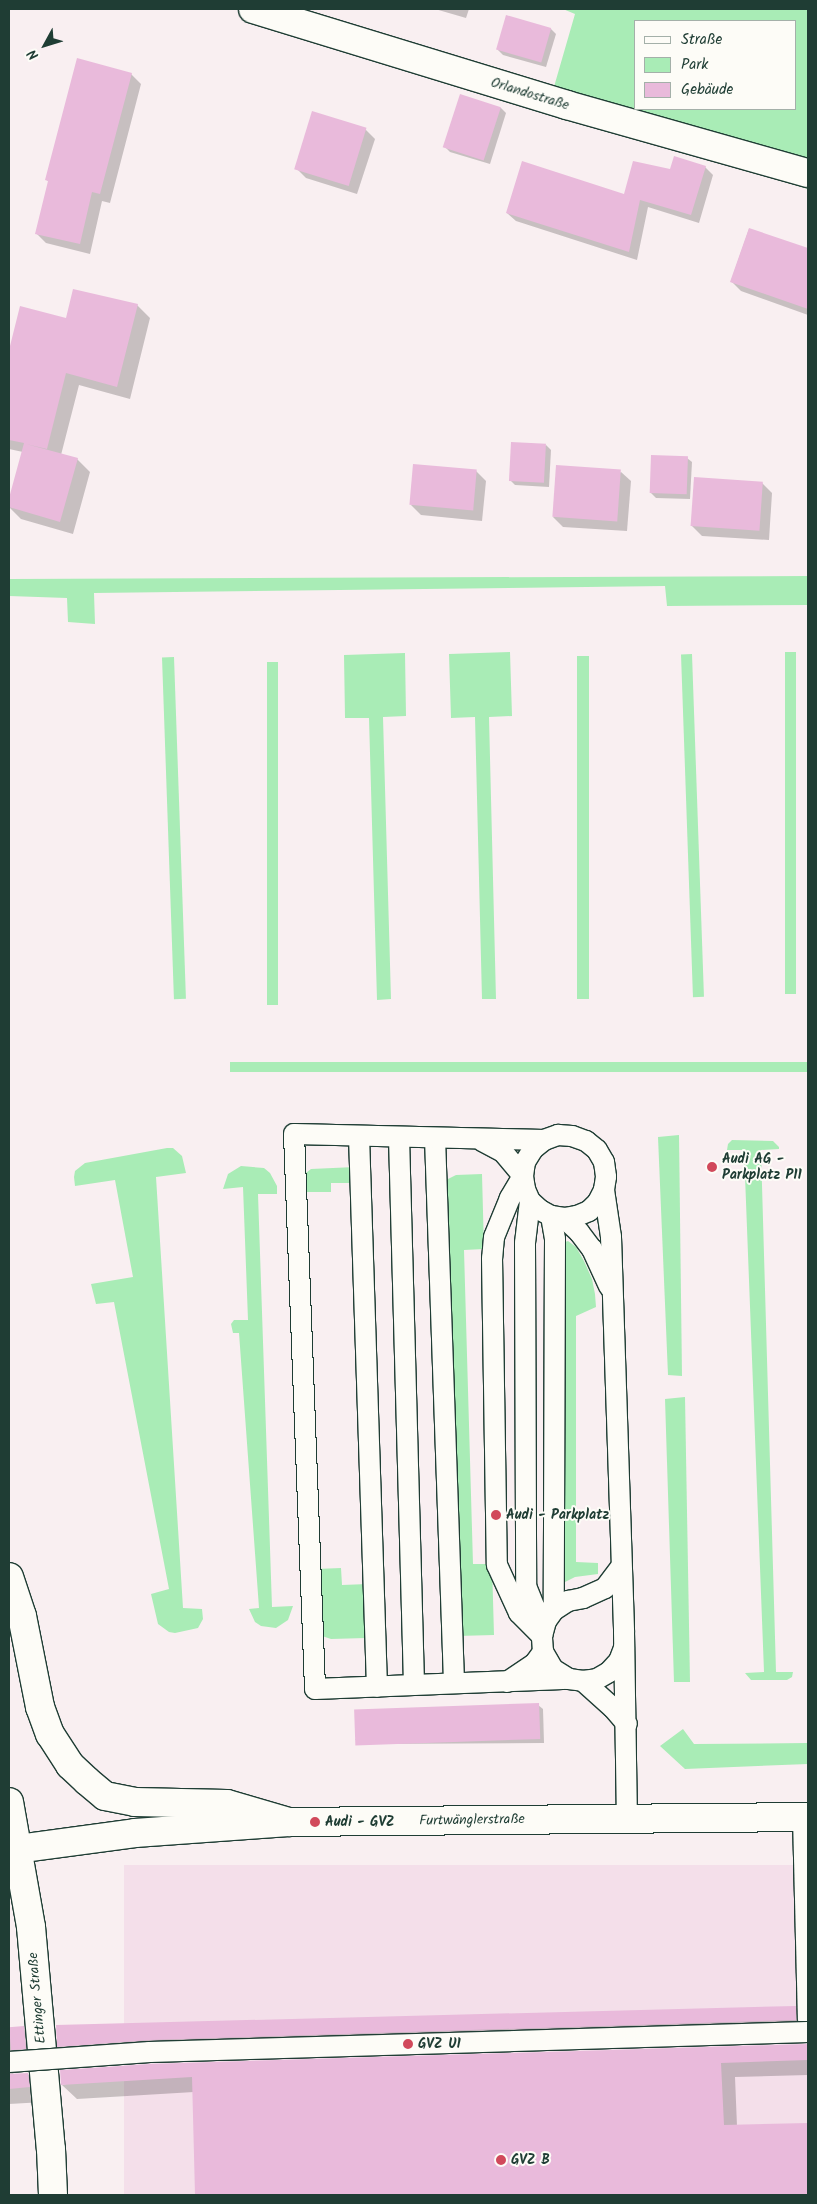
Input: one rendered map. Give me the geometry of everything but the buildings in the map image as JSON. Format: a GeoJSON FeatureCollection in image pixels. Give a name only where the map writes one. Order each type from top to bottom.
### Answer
{"type":"FeatureCollection","features":[{"type":"Feature","properties":{"kind":"street","name":"Orlandostraße"},"geometry":{"type":"LineString","coordinates":[[253,9],[567,105],[808,173]]}},
{"type":"Feature","properties":{"kind":"street"},"geometry":{"type":"LineString","coordinates":[[9,1577],[22,1616],[40,1707],[50,1734],[70,1765],[87,1781],[105,1796],[134,1802],[227,1804],[289,1822]]}},
{"type":"Feature","properties":{"kind":"street","name":"Ettinger Straße"},"geometry":{"type":"LineString","coordinates":[[9,1802],[31,1927],[51,2149],[53,2195]]}},
{"type":"Feature","properties":{"kind":"street","name":"Furtwänglerstraße"},"geometry":{"type":"LineString","coordinates":[[17,1850],[135,1833],[289,1822],[806,1817]]}},
{"type":"Feature","properties":{"kind":"lane"},"geometry":{"type":"LineString","coordinates":[[544,1140],[294,1134],[314,1690],[454,1683],[597,1679],[609,1672],[619,1661],[624,1640],[616,1615],[602,1602],[583,1598]]}},
{"type":"Feature","properties":{"kind":"lane"},"geometry":{"type":"LineString","coordinates":[[613,1297],[592,1249],[579,1232],[558,1217],[540,1210],[530,1201],[525,1189],[523,1176],[525,1162],[532,1150],[544,1140],[558,1135],[572,1136],[586,1141],[596,1150],[604,1162],[606,1177],[604,1190],[611,1237],[613,1297],[624,1640],[627,1818]]}},
{"type":"Feature","properties":{"kind":"lane"},"geometry":{"type":"LineString","coordinates":[[359,1136],[377,1687]]}},
{"type":"Feature","properties":{"kind":"lane"},"geometry":{"type":"LineString","coordinates":[[399,1136],[414,1685]]}},
{"type":"Feature","properties":{"kind":"lane"},"geometry":{"type":"LineString","coordinates":[[435,1138],[454,1683]]}},
{"type":"Feature","properties":{"kind":"lane"},"geometry":{"type":"LineString","coordinates":[[477,1138],[503,1152],[523,1176]]}},
{"type":"Feature","properties":{"kind":"lane"},"geometry":{"type":"LineString","coordinates":[[523,1176],[510,1198],[494,1237],[492,1258],[497,1565],[520,1613],[546,1630]]}},
{"type":"Feature","properties":{"kind":"lane"},"geometry":{"type":"LineString","coordinates":[[558,1217],[577,1216],[589,1211],[598,1202],[604,1190]]}},
{"type":"Feature","properties":{"kind":"lane"},"geometry":{"type":"LineString","coordinates":[[530,1201],[525,1243],[526,1586],[546,1630]]}},
{"type":"Feature","properties":{"kind":"lane"},"geometry":{"type":"LineString","coordinates":[[558,1217],[546,1630],[553,1668],[576,1680],[613,1708],[626,1724]]}},
{"type":"Feature","properties":{"kind":"lane"},"geometry":{"type":"LineString","coordinates":[[506,1682],[522,1673],[546,1630],[568,1601],[583,1598],[605,1588],[621,1567]]}},
{"type":"Feature","properties":{"kind":"lane"},"geometry":{"type":"LineString","coordinates":[[806,1817],[808,2020]]}},
{"type":"Feature","properties":{"kind":"lane"},"geometry":{"type":"LineString","coordinates":[[9,2062],[170,2051],[808,2032]]}},
{"type":"Feature","properties":{"kind":"shaded area"},"geometry":{"type":"Polygon","coordinates":[[[124,1865],[808,1865],[808,2195],[124,2195],[124,1865]]]}},
{"type":"Feature","properties":{"kind":"green space"},"geometry":{"type":"Polygon","coordinates":[[[563,9],[808,9],[808,189],[547,111],[575,14],[563,9]]]}},
{"type":"Feature","properties":{"kind":"green space"},"geometry":{"type":"Polygon","coordinates":[[[808,576],[808,605],[667,606],[665,586],[94,593],[95,624],[68,622],[67,598],[9,596],[9,579],[808,576]]]}},
{"type":"Feature","properties":{"kind":"green space"},"geometry":{"type":"Polygon","coordinates":[[[510,652],[512,716],[489,717],[496,999],[482,999],[475,717],[451,718],[449,654],[510,652]]]}},
{"type":"Feature","properties":{"kind":"green space"},"geometry":{"type":"Polygon","coordinates":[[[785,652],[796,652],[796,994],[785,994],[785,652]]]}},
{"type":"Feature","properties":{"kind":"green space"},"geometry":{"type":"Polygon","coordinates":[[[405,653],[406,716],[383,717],[391,999],[377,1000],[369,718],[345,718],[344,655],[405,653]]]}},
{"type":"Feature","properties":{"kind":"green space"},"geometry":{"type":"Polygon","coordinates":[[[681,654],[692,654],[704,997],[693,997],[681,654]]]}},
{"type":"Feature","properties":{"kind":"green space"},"geometry":{"type":"Polygon","coordinates":[[[577,656],[589,656],[589,999],[577,999],[577,656]]]}},
{"type":"Feature","properties":{"kind":"green space"},"geometry":{"type":"Polygon","coordinates":[[[162,657],[174,657],[186,999],[174,999],[162,657]]]}},
{"type":"Feature","properties":{"kind":"green space"},"geometry":{"type":"Polygon","coordinates":[[[267,662],[278,662],[278,1005],[267,1005],[267,662]]]}},
{"type":"Feature","properties":{"kind":"green space"},"geometry":{"type":"Polygon","coordinates":[[[230,1062],[808,1062],[808,1072],[230,1072],[230,1062]]]}},
{"type":"Feature","properties":{"kind":"green space"},"geometry":{"type":"Polygon","coordinates":[[[679,1135],[682,1376],[668,1375],[658,1137],[679,1135]]]}},
{"type":"Feature","properties":{"kind":"green space"},"geometry":{"type":"Polygon","coordinates":[[[732,1140],[773,1141],[779,1147],[779,1149],[761,1150],[776,1672],[793,1672],[792,1677],[787,1680],[751,1680],[745,1673],[764,1672],[744,1150],[727,1150],[728,1144],[732,1140]]]}},
{"type":"Feature","properties":{"kind":"green space"},"geometry":{"type":"Polygon","coordinates":[[[173,1148],[182,1156],[186,1173],[156,1177],[183,1608],[202,1609],[203,1619],[198,1628],[175,1633],[169,1632],[158,1624],[151,1594],[169,1589],[114,1302],[96,1304],[91,1284],[133,1277],[115,1180],[75,1186],[74,1177],[75,1171],[85,1163],[173,1148]]]}},
{"type":"Feature","properties":{"kind":"green space"},"geometry":{"type":"Polygon","coordinates":[[[241,1166],[264,1168],[270,1173],[277,1186],[277,1194],[258,1194],[272,1607],[293,1606],[288,1620],[276,1628],[261,1626],[255,1622],[249,1609],[259,1608],[239,1333],[233,1333],[231,1324],[234,1320],[248,1320],[243,1187],[223,1189],[228,1174],[241,1166]]]}},
{"type":"Feature","properties":{"kind":"green space"},"geometry":{"type":"Polygon","coordinates":[[[355,1167],[355,1183],[331,1183],[331,1192],[302,1192],[302,1176],[311,1169],[355,1167]]]}},
{"type":"Feature","properties":{"kind":"green space"},"geometry":{"type":"Polygon","coordinates":[[[482,1174],[484,1249],[464,1250],[473,1564],[492,1564],[494,1635],[457,1636],[446,1183],[448,1179],[456,1175],[482,1174]]]}},
{"type":"Feature","properties":{"kind":"green space"},"geometry":{"type":"Polygon","coordinates":[[[568,1241],[576,1247],[584,1261],[592,1279],[595,1294],[596,1307],[576,1316],[576,1562],[598,1563],[598,1574],[575,1577],[561,1584],[565,1242],[568,1241]]]}},
{"type":"Feature","properties":{"kind":"green space"},"geometry":{"type":"Polygon","coordinates":[[[685,1397],[690,1682],[674,1682],[665,1399],[685,1397]]]}},
{"type":"Feature","properties":{"kind":"green space"},"geometry":{"type":"Polygon","coordinates":[[[341,1568],[342,1585],[368,1584],[366,1638],[331,1639],[322,1636],[316,1569],[341,1568]]]}},
{"type":"Feature","properties":{"kind":"green space"},"geometry":{"type":"Polygon","coordinates":[[[683,1729],[694,1744],[808,1743],[808,1764],[685,1769],[660,1746],[683,1729]]]}},
{"type":"Feature","properties":{"kind":"place","name":"Audi AG - Parkplatz P11"},"geometry":{"type":"Point","coordinates":[712,1167]}},
{"type":"Feature","properties":{"kind":"place","name":"Audi - Parkplatz"},"geometry":{"type":"Point","coordinates":[496,1515]}},
{"type":"Feature","properties":{"kind":"place","name":"Audi - GVZ"},"geometry":{"type":"Point","coordinates":[315,1822]}},
{"type":"Feature","properties":{"kind":"place","name":"GVZ U1"},"geometry":{"type":"Point","coordinates":[408,2044]}},
{"type":"Feature","properties":{"kind":"place","name":"GVZ B"},"geometry":{"type":"Point","coordinates":[501,2160]}}]}
